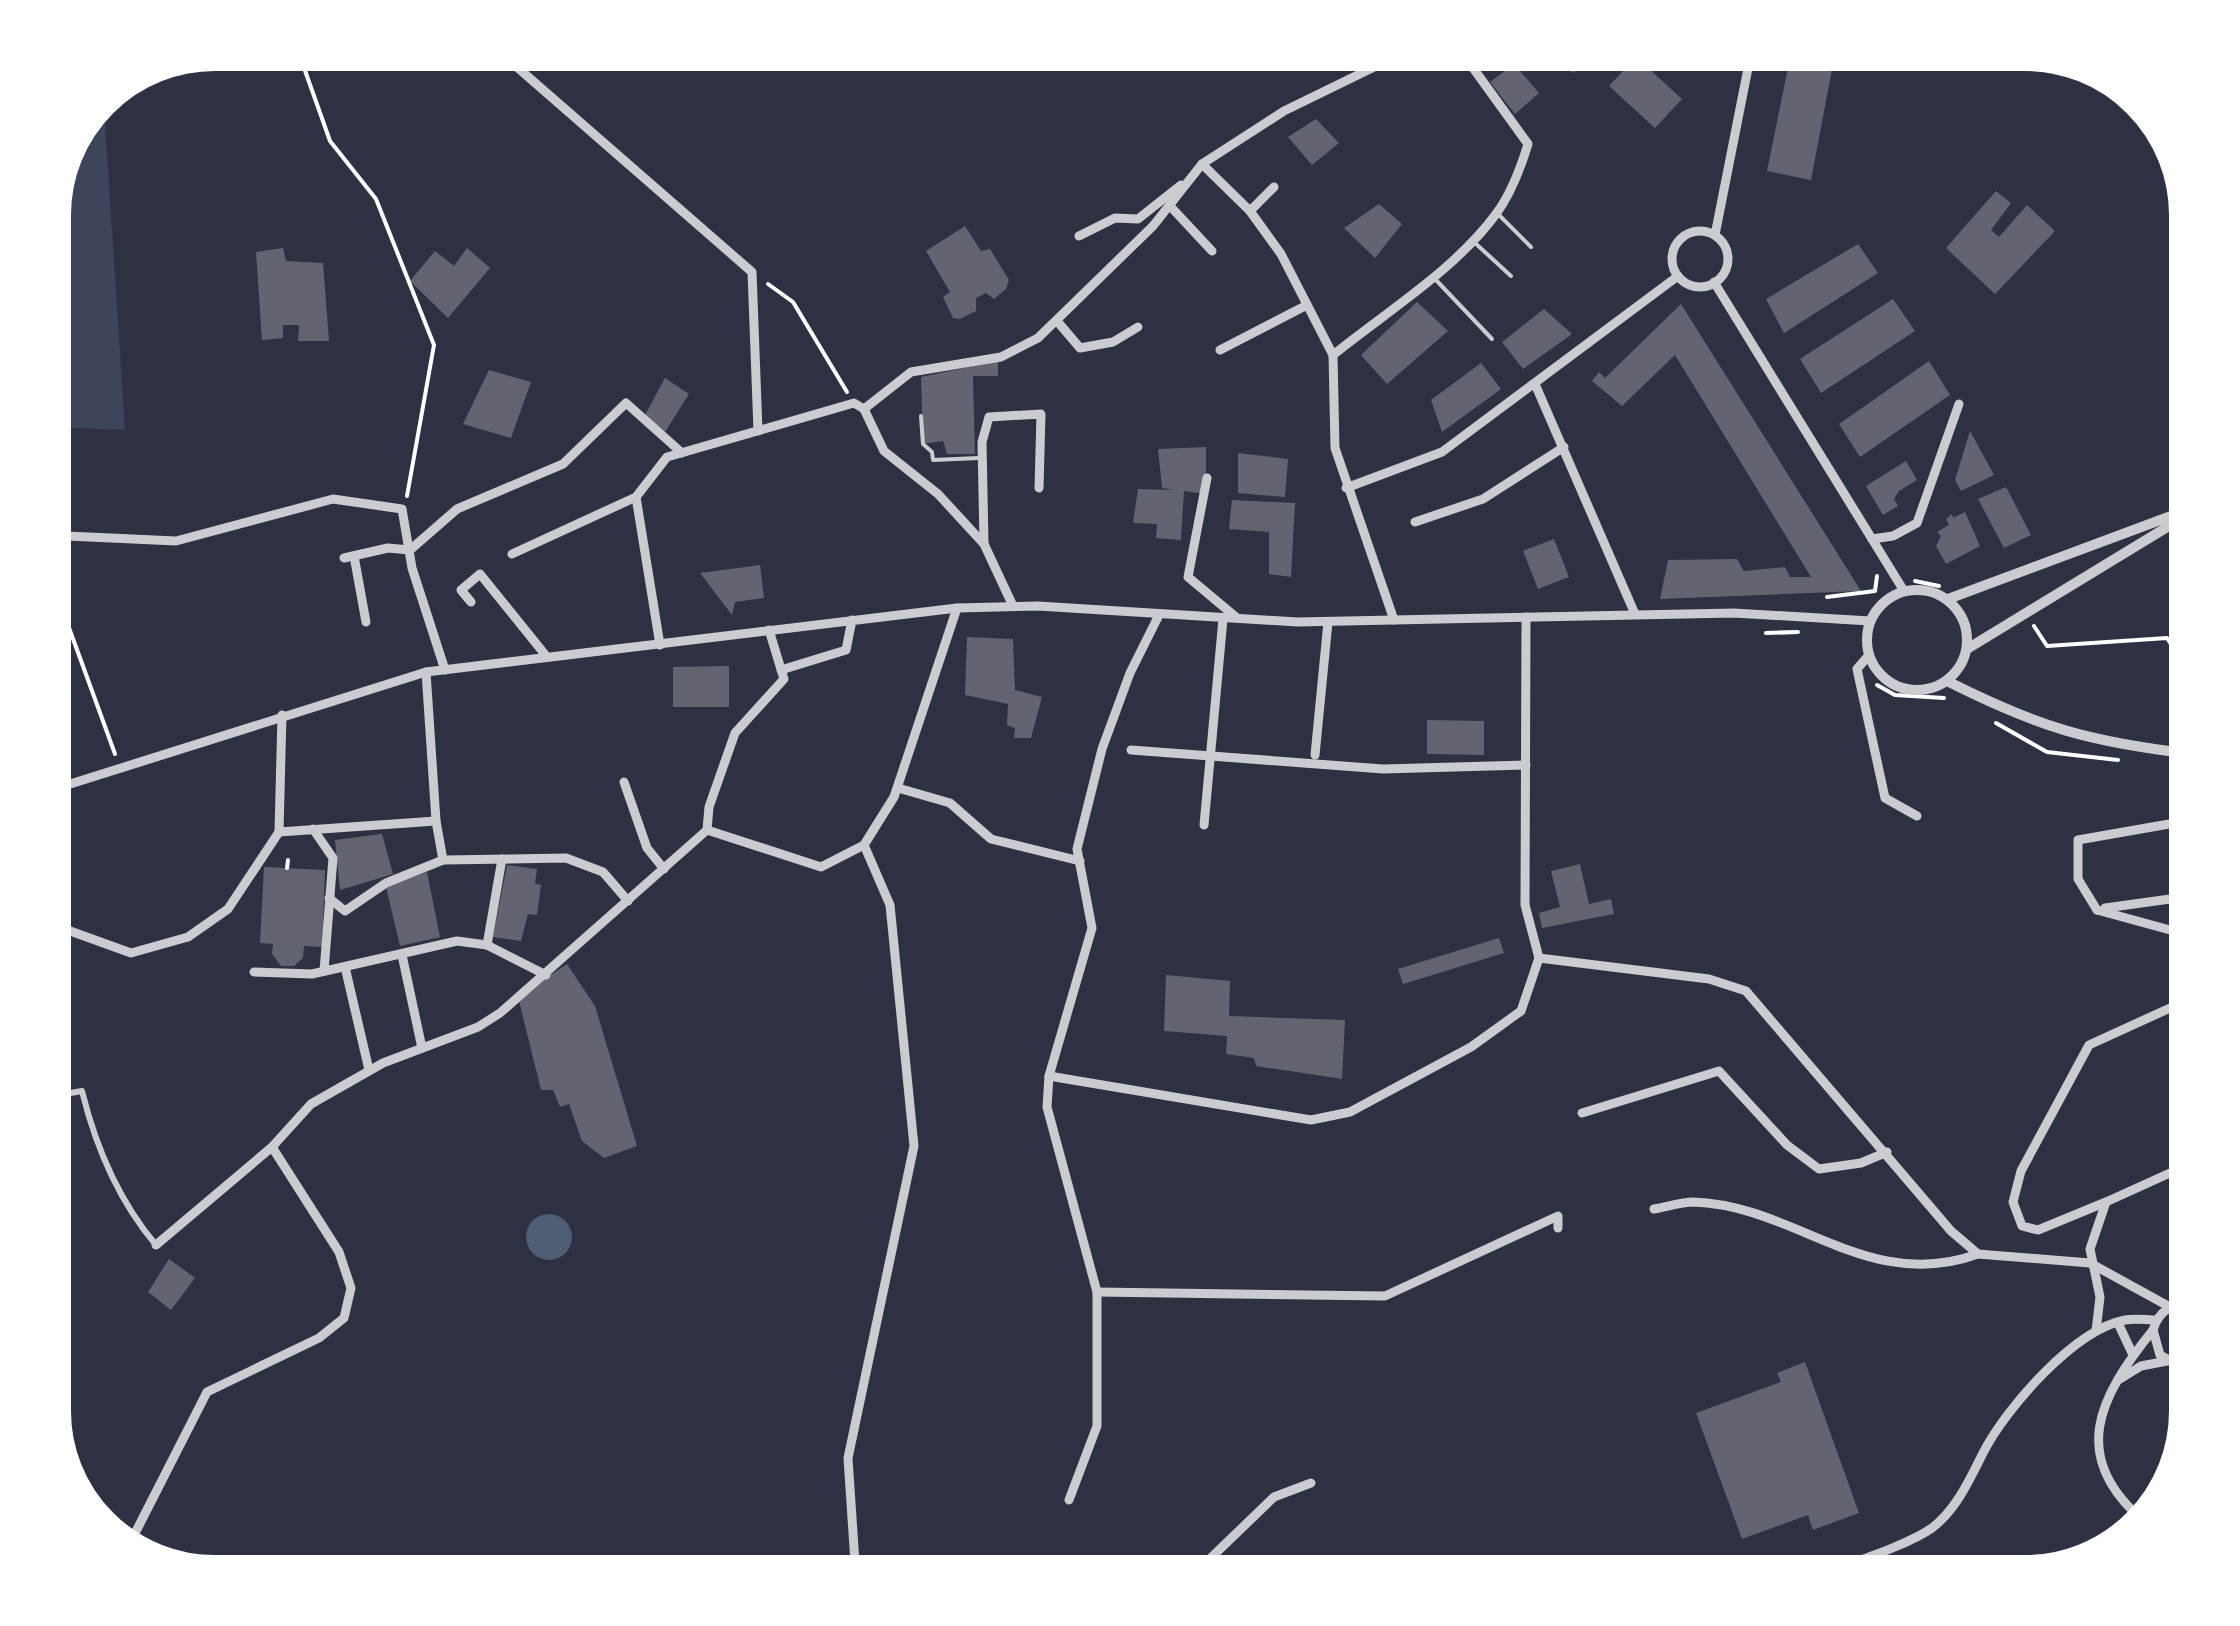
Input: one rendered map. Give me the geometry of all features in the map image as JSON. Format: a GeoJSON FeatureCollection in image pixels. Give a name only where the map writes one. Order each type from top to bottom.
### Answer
{"type":"FeatureCollection","features":[{"type":"Feature","properties":{"kind":"street"},"geometry":{"type":"LineString","coordinates":[[515,65],[752,272],[758,431]]}},
{"type":"Feature","properties":{"kind":"street"},"geometry":{"type":"LineString","coordinates":[[512,554],[636,497],[666,457],[859,406],[911,372],[1002,357],[1038,338],[1170,206],[1202,164],[1284,110],[1378,65]]}},
{"type":"Feature","properties":{"kind":"street"},"geometry":{"type":"LineString","coordinates":[[1333,355],[1432,276],[1498,213],[1528,144],[1471,65]]}},
{"type":"Feature","properties":{"kind":"street"},"geometry":{"type":"LineString","coordinates":[[1715,235],[1696,231],[1679,240],[1672,258],[1678,276],[1695,286],[1714,282],[1726,270],[1728,259],[1715,235],[1749,65]]}},
{"type":"Feature","properties":{"kind":"street"},"geometry":{"type":"LineString","coordinates":[[1202,164],[1250,210],[1281,254],[1333,355],[1335,448],[1394,620]]}},
{"type":"Feature","properties":{"kind":"street"},"geometry":{"type":"LineString","coordinates":[[1079,236],[1115,218],[1138,219],[1192,176]]}},
{"type":"Feature","properties":{"kind":"street"},"geometry":{"type":"LineString","coordinates":[[1250,210],[1274,187]]}},
{"type":"Feature","properties":{"kind":"street"},"geometry":{"type":"LineString","coordinates":[[1170,206],[1212,251]]}},
{"type":"Feature","properties":{"kind":"street"},"geometry":{"type":"LineString","coordinates":[[1346,488],[1442,452],[1678,276]]}},
{"type":"Feature","properties":{"kind":"street"},"geometry":{"type":"LineString","coordinates":[[1714,282],[1904,591]]}},
{"type":"Feature","properties":{"kind":"street"},"geometry":{"type":"LineString","coordinates":[[1220,350],[1307,305]]}},
{"type":"Feature","properties":{"kind":"street"},"geometry":{"type":"LineString","coordinates":[[1057,321],[1080,348],[1113,342],[1138,327]]}},
{"type":"Feature","properties":{"kind":"street"},"geometry":{"type":"LineString","coordinates":[[1534,384],[1634,614]]}},
{"type":"Feature","properties":{"kind":"street"},"geometry":{"type":"LineString","coordinates":[[366,622],[349,557],[388,548],[410,550],[457,508],[563,464],[626,403],[682,453]]}},
{"type":"Feature","properties":{"kind":"street"},"geometry":{"type":"LineString","coordinates":[[1872,538],[1893,536],[1917,523],[1959,404]]}},
{"type":"Feature","properties":{"kind":"street"},"geometry":{"type":"LineString","coordinates":[[859,406],[884,451],[938,494],[984,544],[1013,606]]}},
{"type":"Feature","properties":{"kind":"street"},"geometry":{"type":"LineString","coordinates":[[984,544],[983,458],[989,417],[1041,414],[1039,488]]}},
{"type":"Feature","properties":{"kind":"street"},"geometry":{"type":"LineString","coordinates":[[1416,522],[1483,499],[1564,447]]}},
{"type":"Feature","properties":{"kind":"street"},"geometry":{"type":"LineString","coordinates":[[1207,478],[1188,577],[1240,620]]}},
{"type":"Feature","properties":{"kind":"street"},"geometry":{"type":"LineString","coordinates":[[636,497],[660,644]]}},
{"type":"Feature","properties":{"kind":"street"},"geometry":{"type":"LineString","coordinates":[[67,536],[176,541],[333,500],[402,509],[444,670]]}},
{"type":"Feature","properties":{"kind":"street"},"geometry":{"type":"LineString","coordinates":[[1948,599],[2175,516]]}},
{"type":"Feature","properties":{"kind":"street"},"geometry":{"type":"LineString","coordinates":[[1866,659],[1889,682],[1908,690],[1928,690],[1947,682],[1967,649],[2175,521]]}},
{"type":"Feature","properties":{"kind":"street"},"geometry":{"type":"LineString","coordinates":[[471,602],[461,590],[480,574],[547,657]]}},
{"type":"Feature","properties":{"kind":"street"},"geometry":{"type":"LineString","coordinates":[[1917,816],[1885,798],[1857,669],[1866,659],[1870,621],[1884,602],[1904,591],[1927,590],[1948,599],[1967,623],[1967,649]]}},
{"type":"Feature","properties":{"kind":"street"},"geometry":{"type":"LineString","coordinates":[[65,786],[426,672],[957,608],[1013,606],[1328,622],[1734,613],[1870,621]]}},
{"type":"Feature","properties":{"kind":"street"},"geometry":{"type":"LineString","coordinates":[[707,830],[821,868],[864,845],[898,788],[957,608]]}},
{"type":"Feature","properties":{"kind":"street"},"geometry":{"type":"LineString","coordinates":[[1068,1500],[1097,1426],[1097,1292],[1048,1108],[1049,1076],[1092,928],[1077,849],[1102,749],[1130,673],[1159,615]]}},
{"type":"Feature","properties":{"kind":"street"},"geometry":{"type":"LineString","coordinates":[[1049,1076],[1311,1120],[1350,1112],[1471,1046],[1521,1011],[1539,958],[1525,905],[1526,617]]}},
{"type":"Feature","properties":{"kind":"street"},"geometry":{"type":"LineString","coordinates":[[1204,825],[1223,619]]}},
{"type":"Feature","properties":{"kind":"street"},"geometry":{"type":"LineString","coordinates":[[781,670],[846,650],[852,620]]}},
{"type":"Feature","properties":{"kind":"street"},"geometry":{"type":"LineString","coordinates":[[1315,755],[1328,622]]}},
{"type":"Feature","properties":{"kind":"street"},"geometry":{"type":"LineString","coordinates":[[65,1094],[82,1091],[91,1129],[126,1209],[156,1245],[272,1148],[312,1104],[370,1070],[478,1027],[546,975],[707,830],[709,806],[734,734],[784,678],[769,630]]}},
{"type":"Feature","properties":{"kind":"street"},"geometry":{"type":"LineString","coordinates":[[426,672],[436,821],[443,860]]}},
{"type":"Feature","properties":{"kind":"street"},"geometry":{"type":"LineString","coordinates":[[1947,682],[2034,724],[2175,751]]}},
{"type":"Feature","properties":{"kind":"street"},"geometry":{"type":"LineString","coordinates":[[65,928],[131,953],[188,937],[228,909],[280,832],[282,715]]}},
{"type":"Feature","properties":{"kind":"street"},"geometry":{"type":"LineString","coordinates":[[1132,750],[1384,769],[1526,764]]}},
{"type":"Feature","properties":{"kind":"street"},"geometry":{"type":"LineString","coordinates":[[624,782],[647,848],[664,869]]}},
{"type":"Feature","properties":{"kind":"street"},"geometry":{"type":"LineString","coordinates":[[898,788],[950,803],[990,840],[1080,860]]}},
{"type":"Feature","properties":{"kind":"street"},"geometry":{"type":"LineString","coordinates":[[280,832],[436,821]]}},
{"type":"Feature","properties":{"kind":"street"},"geometry":{"type":"LineString","coordinates":[[2175,823],[2078,840],[2078,879],[2097,910],[2175,931]]}},
{"type":"Feature","properties":{"kind":"street"},"geometry":{"type":"LineString","coordinates":[[313,830],[333,858],[324,972]]}},
{"type":"Feature","properties":{"kind":"street"},"geometry":{"type":"LineString","coordinates":[[855,1561],[848,1458],[914,1146],[890,905],[864,845]]}},
{"type":"Feature","properties":{"kind":"street"},"geometry":{"type":"LineString","coordinates":[[329,898],[345,910],[386,882],[443,860],[566,858],[602,872],[628,901]]}},
{"type":"Feature","properties":{"kind":"street"},"geometry":{"type":"LineString","coordinates":[[487,946],[502,859]]}},
{"type":"Feature","properties":{"kind":"street"},"geometry":{"type":"LineString","coordinates":[[2097,910],[2175,899]]}},
{"type":"Feature","properties":{"kind":"street"},"geometry":{"type":"LineString","coordinates":[[254,972],[324,972],[457,940],[487,946],[546,975]]}},
{"type":"Feature","properties":{"kind":"street"},"geometry":{"type":"LineString","coordinates":[[402,955],[422,1048]]}},
{"type":"Feature","properties":{"kind":"street"},"geometry":{"type":"LineString","coordinates":[[1539,958],[1708,979],[1746,990],[1951,1231],[1978,1254]]}},
{"type":"Feature","properties":{"kind":"street"},"geometry":{"type":"LineString","coordinates":[[346,967],[370,1070]]}},
{"type":"Feature","properties":{"kind":"street"},"geometry":{"type":"LineString","coordinates":[[2175,1006],[2089,1045],[2020,1171],[2013,1202],[2022,1226],[2038,1230],[2175,1171]]}},
{"type":"Feature","properties":{"kind":"street"},"geometry":{"type":"LineString","coordinates":[[1582,1113],[1719,1072],[1787,1146],[1819,1169],[1861,1162],[1887,1152]]}},
{"type":"Feature","properties":{"kind":"street"},"geometry":{"type":"LineString","coordinates":[[134,1537],[207,1392],[318,1338],[344,1318],[351,1288],[339,1252],[272,1148]]}},
{"type":"Feature","properties":{"kind":"street"},"geometry":{"type":"LineString","coordinates":[[1654,1209],[1692,1202],[1758,1216],[1852,1255],[1901,1264],[1940,1266],[1978,1254],[2090,1264],[2170,1307]]}},
{"type":"Feature","properties":{"kind":"street"},"geometry":{"type":"LineString","coordinates":[[2096,1331],[2100,1297],[2090,1264],[2096,1226],[2106,1202]]}},
{"type":"Feature","properties":{"kind":"street"},"geometry":{"type":"LineString","coordinates":[[1097,1292],[1385,1296],[1558,1216],[1558,1228]]}},
{"type":"Feature","properties":{"kind":"street"},"geometry":{"type":"LineString","coordinates":[[2136,1511],[2116,1488],[2100,1459],[2096,1434],[2100,1412],[2133,1354],[2154,1325],[2175,1306]]}},
{"type":"Feature","properties":{"kind":"street"},"geometry":{"type":"LineString","coordinates":[[1853,1561],[1932,1528],[1972,1481],[1983,1452],[2024,1395],[2096,1331],[2118,1322],[2154,1325]]}},
{"type":"Feature","properties":{"kind":"street"},"geometry":{"type":"LineString","coordinates":[[2118,1322],[2133,1354]]}},
{"type":"Feature","properties":{"kind":"street"},"geometry":{"type":"LineString","coordinates":[[2154,1325],[2155,1348],[2167,1361]]}},
{"type":"Feature","properties":{"kind":"street"},"geometry":{"type":"LineString","coordinates":[[2118,1380],[2141,1366],[2175,1362]]}},
{"type":"Feature","properties":{"kind":"street"},"geometry":{"type":"LineString","coordinates":[[1208,1561],[1274,1497],[1311,1484]]}},
{"type":"Feature","properties":{"kind":"lane"},"geometry":{"type":"LineString","coordinates":[[1498,213],[1531,247]]}},
{"type":"Feature","properties":{"kind":"lane"},"geometry":{"type":"LineString","coordinates":[[1471,240],[1511,276]]}},
{"type":"Feature","properties":{"kind":"lane"},"geometry":{"type":"LineString","coordinates":[[1432,276],[1492,340]]}},
{"type":"Feature","properties":{"kind":"lane"},"geometry":{"type":"LineString","coordinates":[[921,416],[923,444],[932,452],[933,460],[983,458]]}},
{"type":"Feature","properties":{"kind":"path"},"geometry":{"type":"LineString","coordinates":[[303,65],[330,141],[376,198],[434,344],[424,414],[409,467],[407,522]]}},
{"type":"Feature","properties":{"kind":"path"},"geometry":{"type":"LineString","coordinates":[[752,272],[792,302],[859,406]]}},
{"type":"Feature","properties":{"kind":"path"},"geometry":{"type":"LineString","coordinates":[[67,536],[68,625],[120,768]]}},
{"type":"Feature","properties":{"kind":"path"},"geometry":{"type":"LineString","coordinates":[[1827,598],[1875,591],[1878,579],[1872,567]]}},
{"type":"Feature","properties":{"kind":"path"},"geometry":{"type":"LineString","coordinates":[[1909,574],[1918,584],[1941,586]]}},
{"type":"Feature","properties":{"kind":"path"},"geometry":{"type":"LineString","coordinates":[[2027,613],[2047,646],[2168,638],[2175,649]]}},
{"type":"Feature","properties":{"kind":"path"},"geometry":{"type":"LineString","coordinates":[[1866,659],[1867,679],[1895,696],[1953,697]]}},
{"type":"Feature","properties":{"kind":"path"},"geometry":{"type":"LineString","coordinates":[[288,860],[288,868]]}},
{"type":"Feature","properties":{"kind":"shaded area"},"geometry":{"type":"Polygon","coordinates":[[[104,115],[125,430],[65,428],[65,205],[80,148],[104,115]]]}},
{"type":"Feature","properties":{"kind":"shaded area"},"geometry":{"type":"Polygon","coordinates":[[[549,1214],[565,1221],[572,1237],[565,1253],[549,1260],[533,1253],[526,1237],[533,1221],[549,1214]]]}},
{"type":"Feature","properties":{"kind":"building"},"geometry":{"type":"Polygon","coordinates":[[[1515,65],[1539,93],[1515,114],[1490,82],[1515,65]]]}},
{"type":"Feature","properties":{"kind":"building"},"geometry":{"type":"Polygon","coordinates":[[[1562,65],[1579,65],[1574,73],[1562,65]]]}},
{"type":"Feature","properties":{"kind":"building"},"geometry":{"type":"Polygon","coordinates":[[[1629,65],[1645,65],[1682,99],[1655,128],[1609,86],[1629,65]]]}},
{"type":"Feature","properties":{"kind":"building"},"geometry":{"type":"Polygon","coordinates":[[[1789,65],[1833,65],[1811,180],[1767,171],[1789,65]]]}},
{"type":"Feature","properties":{"kind":"building"},"geometry":{"type":"Polygon","coordinates":[[[1316,119],[1339,143],[1312,165],[1288,137],[1316,119]]]}},
{"type":"Feature","properties":{"kind":"building"},"geometry":{"type":"Polygon","coordinates":[[[1996,191],[2011,203],[1991,230],[1999,237],[2027,205],[2055,231],[1995,294],[1946,248],[1996,191]]]}},
{"type":"Feature","properties":{"kind":"building"},"geometry":{"type":"Polygon","coordinates":[[[1379,204],[1402,224],[1375,258],[1344,228],[1379,204]]]}},
{"type":"Feature","properties":{"kind":"building"},"geometry":{"type":"Polygon","coordinates":[[[965,226],[981,251],[990,249],[1009,280],[1006,289],[994,299],[986,293],[976,298],[976,311],[960,319],[953,318],[943,297],[950,292],[926,251],[965,226]]]}},
{"type":"Feature","properties":{"kind":"building"},"geometry":{"type":"Polygon","coordinates":[[[1858,244],[1878,273],[1784,333],[1766,299],[1858,244]]]}},
{"type":"Feature","properties":{"kind":"building"},"geometry":{"type":"Polygon","coordinates":[[[283,248],[286,261],[323,263],[329,341],[298,341],[299,325],[283,325],[283,338],[262,340],[256,252],[283,248]]]}},
{"type":"Feature","properties":{"kind":"building"},"geometry":{"type":"Polygon","coordinates":[[[467,248],[490,268],[448,318],[410,281],[435,251],[454,266],[467,248]]]}},
{"type":"Feature","properties":{"kind":"building"},"geometry":{"type":"Polygon","coordinates":[[[1893,299],[1915,331],[1821,393],[1800,359],[1893,299]]]}},
{"type":"Feature","properties":{"kind":"building"},"geometry":{"type":"Polygon","coordinates":[[[1417,302],[1448,331],[1387,384],[1361,355],[1417,302]]]}},
{"type":"Feature","properties":{"kind":"building"},"geometry":{"type":"Polygon","coordinates":[[[1681,304],[1861,591],[1660,599],[1668,560],[1737,559],[1744,571],[1785,567],[1790,577],[1811,577],[1675,355],[1622,406],[1592,381],[1599,372],[1605,378],[1681,304]]]}},
{"type":"Feature","properties":{"kind":"building"},"geometry":{"type":"Polygon","coordinates":[[[1544,309],[1572,334],[1523,369],[1502,342],[1544,309]]]}},
{"type":"Feature","properties":{"kind":"building"},"geometry":{"type":"Polygon","coordinates":[[[998,361],[998,376],[973,376],[975,454],[947,454],[943,441],[923,444],[921,377],[998,361]]]}},
{"type":"Feature","properties":{"kind":"building"},"geometry":{"type":"Polygon","coordinates":[[[1929,361],[1950,395],[1860,457],[1839,424],[1929,361]]]}},
{"type":"Feature","properties":{"kind":"building"},"geometry":{"type":"Polygon","coordinates":[[[1481,363],[1501,389],[1442,432],[1431,400],[1481,363]]]}},
{"type":"Feature","properties":{"kind":"building"},"geometry":{"type":"Polygon","coordinates":[[[489,370],[531,382],[511,438],[463,424],[489,370]]]}},
{"type":"Feature","properties":{"kind":"building"},"geometry":{"type":"Polygon","coordinates":[[[665,378],[689,394],[665,432],[645,415],[665,378]]]}},
{"type":"Feature","properties":{"kind":"building"},"geometry":{"type":"Polygon","coordinates":[[[1970,431],[1994,475],[1961,491],[1955,480],[1970,431]]]}},
{"type":"Feature","properties":{"kind":"building"},"geometry":{"type":"Polygon","coordinates":[[[1206,447],[1206,494],[1184,491],[1181,540],[1156,538],[1157,524],[1133,523],[1138,489],[1174,490],[1162,488],[1158,449],[1206,447]]]}},
{"type":"Feature","properties":{"kind":"building"},"geometry":{"type":"Polygon","coordinates":[[[1238,453],[1288,459],[1285,497],[1238,493],[1238,453]]]}},
{"type":"Feature","properties":{"kind":"building"},"geometry":{"type":"Polygon","coordinates":[[[1906,461],[1917,480],[1899,491],[1894,499],[1898,506],[1883,515],[1866,486],[1906,461]]]}},
{"type":"Feature","properties":{"kind":"building"},"geometry":{"type":"Polygon","coordinates":[[[2006,487],[2031,535],[2004,548],[1978,499],[2006,487]]]}},
{"type":"Feature","properties":{"kind":"building"},"geometry":{"type":"Polygon","coordinates":[[[1232,500],[1295,503],[1291,577],[1269,574],[1269,532],[1229,529],[1232,500]]]}},
{"type":"Feature","properties":{"kind":"building"},"geometry":{"type":"Polygon","coordinates":[[[1965,512],[1980,546],[1946,564],[1936,546],[1941,536],[1937,532],[1949,525],[1946,519],[1952,514],[1953,518],[1965,512]]]}},
{"type":"Feature","properties":{"kind":"building"},"geometry":{"type":"Polygon","coordinates":[[[1554,539],[1569,577],[1538,589],[1523,551],[1554,539]]]}},
{"type":"Feature","properties":{"kind":"building"},"geometry":{"type":"Polygon","coordinates":[[[760,565],[764,598],[735,602],[732,615],[700,573],[760,565]]]}},
{"type":"Feature","properties":{"kind":"building"},"geometry":{"type":"Polygon","coordinates":[[[967,637],[1013,639],[1015,690],[1042,697],[1031,738],[1014,738],[1015,728],[1007,725],[1008,704],[965,695],[967,637]]]}},
{"type":"Feature","properties":{"kind":"building"},"geometry":{"type":"Polygon","coordinates":[[[729,666],[729,707],[673,707],[673,667],[729,666]]]}},
{"type":"Feature","properties":{"kind":"building"},"geometry":{"type":"Polygon","coordinates":[[[1427,720],[1484,721],[1484,755],[1427,754],[1427,720]]]}},
{"type":"Feature","properties":{"kind":"building"},"geometry":{"type":"Polygon","coordinates":[[[382,834],[393,874],[340,890],[335,840],[382,834]]]}},
{"type":"Feature","properties":{"kind":"building"},"geometry":{"type":"Polygon","coordinates":[[[1580,864],[1589,904],[1611,899],[1614,914],[1542,928],[1539,913],[1560,907],[1551,871],[1580,864]]]}},
{"type":"Feature","properties":{"kind":"building"},"geometry":{"type":"Polygon","coordinates":[[[507,865],[537,869],[535,884],[541,885],[537,915],[528,914],[521,941],[493,937],[507,865]]]}},
{"type":"Feature","properties":{"kind":"building"},"geometry":{"type":"Polygon","coordinates":[[[264,867],[325,870],[322,947],[304,946],[303,958],[294,966],[281,966],[272,954],[273,944],[260,943],[264,867]]]}},
{"type":"Feature","properties":{"kind":"building"},"geometry":{"type":"Polygon","coordinates":[[[427,872],[440,937],[400,946],[386,887],[427,872]]]}},
{"type":"Feature","properties":{"kind":"building"},"geometry":{"type":"Polygon","coordinates":[[[1499,938],[1504,953],[1403,984],[1398,969],[1499,938]]]}},
{"type":"Feature","properties":{"kind":"building"},"geometry":{"type":"Polygon","coordinates":[[[567,964],[595,1006],[637,1146],[604,1158],[582,1141],[569,1104],[560,1107],[553,1090],[541,1090],[518,997],[567,964]]]}},
{"type":"Feature","properties":{"kind":"building"},"geometry":{"type":"Polygon","coordinates":[[[1166,975],[1230,981],[1229,1016],[1345,1020],[1342,1079],[1256,1066],[1254,1058],[1226,1054],[1227,1036],[1164,1031],[1166,975]]]}},
{"type":"Feature","properties":{"kind":"building"},"geometry":{"type":"Polygon","coordinates":[[[169,1259],[195,1278],[171,1310],[148,1292],[169,1259]]]}},
{"type":"Feature","properties":{"kind":"building"},"geometry":{"type":"Polygon","coordinates":[[[1805,1362],[1859,1513],[1813,1530],[1808,1515],[1742,1539],[1696,1413],[1781,1382],[1777,1373],[1805,1362]]]}}]}
